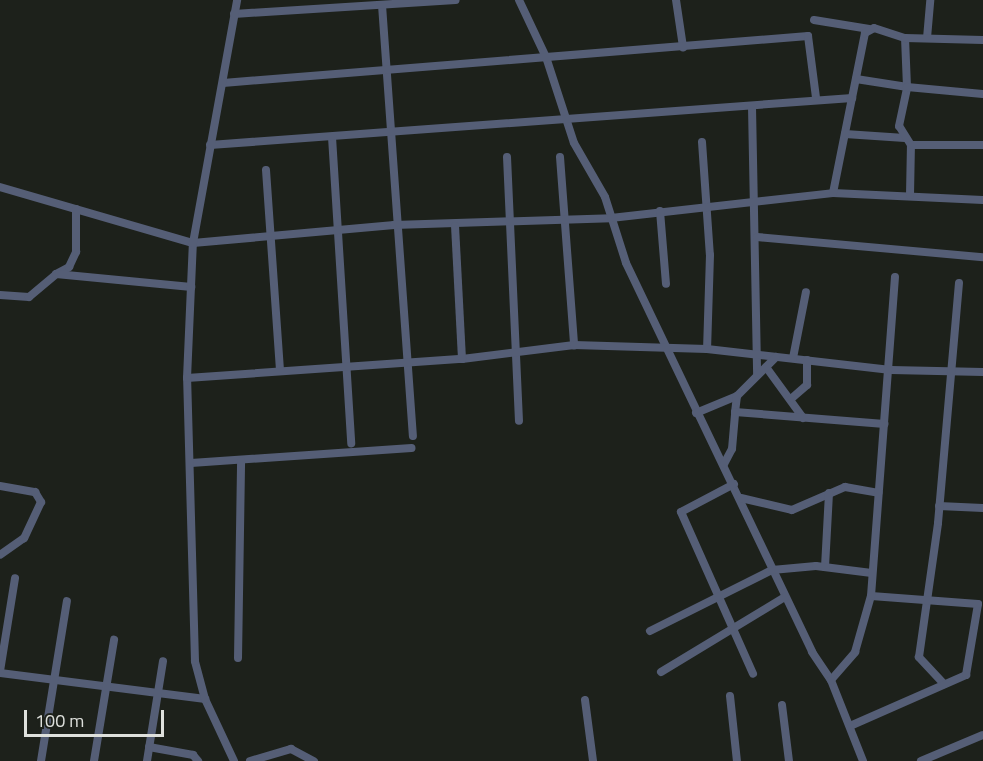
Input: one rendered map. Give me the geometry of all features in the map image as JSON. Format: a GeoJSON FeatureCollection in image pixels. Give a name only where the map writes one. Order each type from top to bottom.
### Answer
{"type":"FeatureCollection","features":[{"type":"Feature","properties":{"kind":"street"},"geometry":{"type":"LineString","coordinates":[[234,761],[206,699],[195,661],[186,378],[193,243],[237,0]]}},
{"type":"Feature","properties":{"kind":"street"},"geometry":{"type":"LineString","coordinates":[[234,14],[456,0]]}},
{"type":"Feature","properties":{"kind":"street"},"geometry":{"type":"LineString","coordinates":[[519,0],[546,57],[564,119],[611,218],[665,346],[696,413],[741,498],[785,597],[831,680],[864,761]]}},
{"type":"Feature","properties":{"kind":"street"},"geometry":{"type":"LineString","coordinates":[[676,0],[683,47]]}},
{"type":"Feature","properties":{"kind":"street"},"geometry":{"type":"LineString","coordinates":[[927,38],[930,0]]}},
{"type":"Feature","properties":{"kind":"street"},"geometry":{"type":"LineString","coordinates":[[381,5],[383,70],[394,225],[413,436]]}},
{"type":"Feature","properties":{"kind":"street"},"geometry":{"type":"LineString","coordinates":[[814,20],[869,29],[904,38],[983,40]]}},
{"type":"Feature","properties":{"kind":"street"},"geometry":{"type":"LineString","coordinates":[[833,193],[856,79],[869,29]]}},
{"type":"Feature","properties":{"kind":"street"},"geometry":{"type":"LineString","coordinates":[[223,83],[808,36],[816,98]]}},
{"type":"Feature","properties":{"kind":"street"},"geometry":{"type":"LineString","coordinates":[[904,38],[907,87],[899,119],[905,138],[912,145],[983,145]]}},
{"type":"Feature","properties":{"kind":"street"},"geometry":{"type":"LineString","coordinates":[[856,79],[907,87],[983,94]]}},
{"type":"Feature","properties":{"kind":"street"},"geometry":{"type":"LineString","coordinates":[[210,144],[752,106],[816,98],[852,98]]}},
{"type":"Feature","properties":{"kind":"street"},"geometry":{"type":"LineString","coordinates":[[752,106],[757,237],[755,354],[757,375]]}},
{"type":"Feature","properties":{"kind":"street"},"geometry":{"type":"LineString","coordinates":[[845,134],[905,138]]}},
{"type":"Feature","properties":{"kind":"street"},"geometry":{"type":"LineString","coordinates":[[332,137],[335,234],[351,443]]}},
{"type":"Feature","properties":{"kind":"street"},"geometry":{"type":"LineString","coordinates":[[702,142],[707,205],[707,349]]}},
{"type":"Feature","properties":{"kind":"street"},"geometry":{"type":"LineString","coordinates":[[910,195],[912,145]]}},
{"type":"Feature","properties":{"kind":"street"},"geometry":{"type":"LineString","coordinates":[[507,157],[519,421]]}},
{"type":"Feature","properties":{"kind":"street"},"geometry":{"type":"LineString","coordinates":[[560,157],[574,345]]}},
{"type":"Feature","properties":{"kind":"street"},"geometry":{"type":"LineString","coordinates":[[266,170],[280,370]]}},
{"type":"Feature","properties":{"kind":"street"},"geometry":{"type":"LineString","coordinates":[[0,187],[193,243],[335,234],[394,225],[455,226],[611,218],[707,205],[833,193],[983,200]]}},
{"type":"Feature","properties":{"kind":"street"},"geometry":{"type":"LineString","coordinates":[[0,295],[29,297],[69,267],[76,252],[76,209]]}},
{"type":"Feature","properties":{"kind":"street"},"geometry":{"type":"LineString","coordinates":[[660,211],[666,284]]}},
{"type":"Feature","properties":{"kind":"street"},"geometry":{"type":"LineString","coordinates":[[455,226],[462,359]]}},
{"type":"Feature","properties":{"kind":"street"},"geometry":{"type":"LineString","coordinates":[[757,237],[983,257]]}},
{"type":"Feature","properties":{"kind":"street"},"geometry":{"type":"LineString","coordinates":[[57,274],[191,287]]}},
{"type":"Feature","properties":{"kind":"street"},"geometry":{"type":"LineString","coordinates":[[831,680],[855,652],[871,596],[878,493],[891,369],[895,277]]}},
{"type":"Feature","properties":{"kind":"street"},"geometry":{"type":"LineString","coordinates":[[944,684],[920,664],[923,598],[939,506],[959,283]]}},
{"type":"Feature","properties":{"kind":"street"},"geometry":{"type":"LineString","coordinates":[[793,358],[806,292]]}},
{"type":"Feature","properties":{"kind":"street"},"geometry":{"type":"LineString","coordinates":[[186,378],[344,365],[462,359],[574,345],[665,346],[891,369],[983,372]]}},
{"type":"Feature","properties":{"kind":"street"},"geometry":{"type":"LineString","coordinates":[[696,413],[737,396],[776,357]]}},
{"type":"Feature","properties":{"kind":"street"},"geometry":{"type":"LineString","coordinates":[[792,398],[807,385],[807,360]]}},
{"type":"Feature","properties":{"kind":"street"},"geometry":{"type":"LineString","coordinates":[[766,367],[792,398],[803,418]]}},
{"type":"Feature","properties":{"kind":"street"},"geometry":{"type":"LineString","coordinates":[[724,464],[732,449],[737,396]]}},
{"type":"Feature","properties":{"kind":"street"},"geometry":{"type":"LineString","coordinates":[[735,412],[885,424]]}},
{"type":"Feature","properties":{"kind":"street"},"geometry":{"type":"LineString","coordinates":[[190,463],[411,448]]}},
{"type":"Feature","properties":{"kind":"street"},"geometry":{"type":"LineString","coordinates":[[238,658],[241,461]]}},
{"type":"Feature","properties":{"kind":"street"},"geometry":{"type":"LineString","coordinates":[[734,484],[681,512],[753,674]]}},
{"type":"Feature","properties":{"kind":"street"},"geometry":{"type":"LineString","coordinates":[[0,486],[35,492],[40,502],[24,538],[0,555]]}},
{"type":"Feature","properties":{"kind":"street"},"geometry":{"type":"LineString","coordinates":[[741,498],[792,510],[829,493],[854,486],[878,493]]}},
{"type":"Feature","properties":{"kind":"street"},"geometry":{"type":"LineString","coordinates":[[825,567],[829,493]]}},
{"type":"Feature","properties":{"kind":"street"},"geometry":{"type":"LineString","coordinates":[[939,506],[983,508]]}},
{"type":"Feature","properties":{"kind":"street"},"geometry":{"type":"LineString","coordinates":[[650,631],[772,570],[825,567],[872,573]]}},
{"type":"Feature","properties":{"kind":"street"},"geometry":{"type":"LineString","coordinates":[[15,578],[0,671],[158,695],[206,699]]}},
{"type":"Feature","properties":{"kind":"street"},"geometry":{"type":"LineString","coordinates":[[850,726],[966,675],[978,603],[871,596]]}},
{"type":"Feature","properties":{"kind":"street"},"geometry":{"type":"LineString","coordinates":[[661,672],[785,597]]}},
{"type":"Feature","properties":{"kind":"street"},"geometry":{"type":"LineString","coordinates":[[41,761],[67,601]]}},
{"type":"Feature","properties":{"kind":"street"},"geometry":{"type":"LineString","coordinates":[[94,761],[104,687],[114,640]]}},
{"type":"Feature","properties":{"kind":"street"},"geometry":{"type":"LineString","coordinates":[[147,761],[163,661]]}},
{"type":"Feature","properties":{"kind":"street"},"geometry":{"type":"LineString","coordinates":[[730,696],[737,761]]}},
{"type":"Feature","properties":{"kind":"street"},"geometry":{"type":"LineString","coordinates":[[585,700],[593,761]]}},
{"type":"Feature","properties":{"kind":"street"},"geometry":{"type":"LineString","coordinates":[[782,705],[789,761]]}},
{"type":"Feature","properties":{"kind":"street"},"geometry":{"type":"LineString","coordinates":[[921,761],[983,735]]}},
{"type":"Feature","properties":{"kind":"street"},"geometry":{"type":"LineString","coordinates":[[149,747],[193,755],[198,761]]}},
{"type":"Feature","properties":{"kind":"street"},"geometry":{"type":"LineString","coordinates":[[250,761],[291,749],[314,761]]}},
{"type":"Feature","properties":{"kind":"street"},"geometry":{"type":"LineString","coordinates":[[946,752],[951,761]]}}]}
